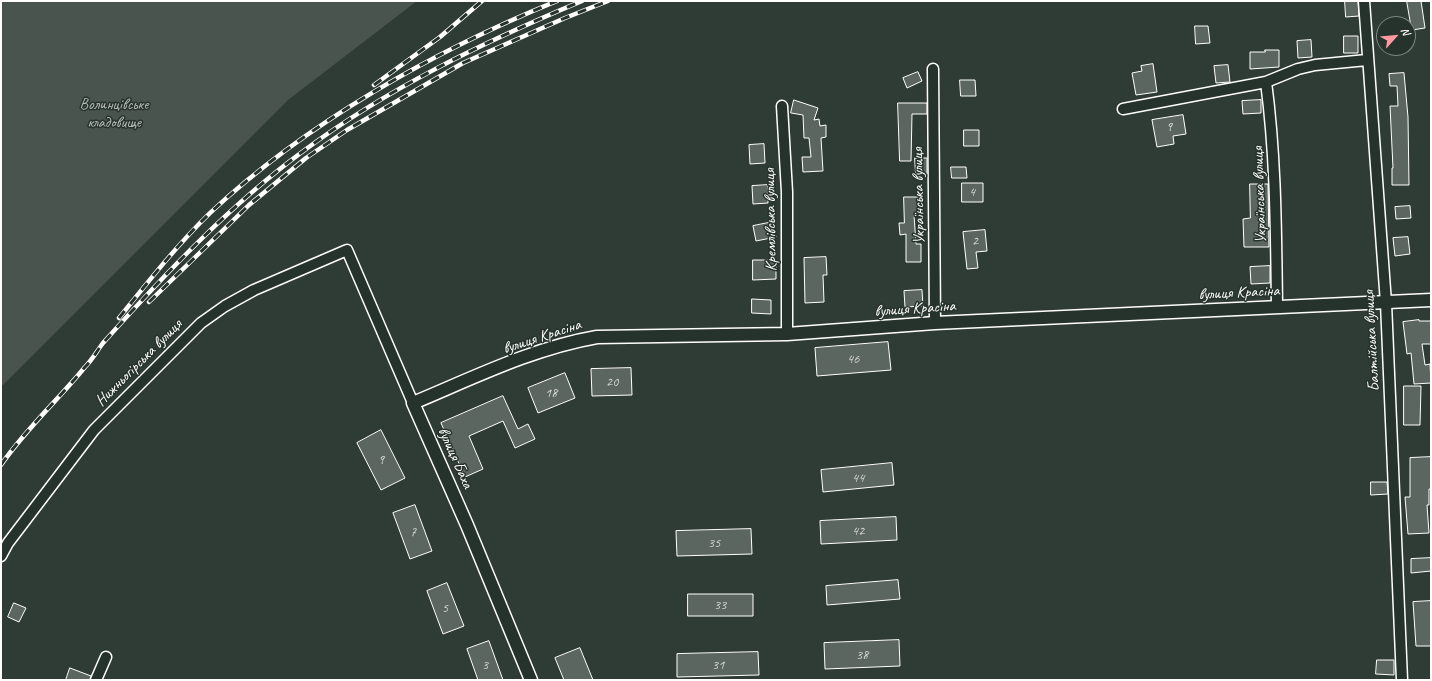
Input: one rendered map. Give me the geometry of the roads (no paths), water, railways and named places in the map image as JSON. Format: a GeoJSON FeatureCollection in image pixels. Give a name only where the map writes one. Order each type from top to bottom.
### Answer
{"type":"FeatureCollection","features":[{"type":"Feature","properties":{"kind":"street","name":"Балтійська вулиця"},"geometry":{"type":"LineString","coordinates":[[1364,1],[1367,60],[1386,303],[1402,680]]}},
{"type":"Feature","properties":{"kind":"street"},"geometry":{"type":"LineString","coordinates":[[1122,109],[1266,82],[1298,69],[1316,65],[1367,60]]}},
{"type":"Feature","properties":{"kind":"street","name":"Українська вулиця"},"geometry":{"type":"LineString","coordinates":[[933,69],[935,323]]}},
{"type":"Feature","properties":{"kind":"street","name":"Українська вулиця"},"geometry":{"type":"LineString","coordinates":[[1266,82],[1273,151],[1276,214],[1277,308]]}},
{"type":"Feature","properties":{"kind":"street","name":"Кремлівська вулиця"},"geometry":{"type":"LineString","coordinates":[[782,106],[787,192],[787,334]]}},
{"type":"Feature","properties":{"kind":"street","name":"вулиця Баха"},"geometry":{"type":"LineString","coordinates":[[347,250],[412,403],[467,525],[531,680]]}},
{"type":"Feature","properties":{"kind":"street","name":"Нижньогірська вулиця"},"geometry":{"type":"LineString","coordinates":[[1,556],[8,543],[94,430],[201,323],[224,306],[254,290],[347,250]]}},
{"type":"Feature","properties":{"kind":"street","name":"вулиця Красіна"},"geometry":{"type":"LineString","coordinates":[[412,403],[542,350],[597,337],[787,334],[935,323],[1431,300]]}},
{"type":"Feature","properties":{"kind":"street"},"geometry":{"type":"LineString","coordinates":[[96,680],[106,657]]}},
{"type":"Feature","properties":{"kind":"railway"},"geometry":{"type":"LineString","coordinates":[[374,85],[440,37],[482,1]]}},
{"type":"Feature","properties":{"kind":"railway"},"geometry":{"type":"LineString","coordinates":[[119,318],[163,264],[198,225],[248,180],[288,149],[330,119],[419,66],[511,20],[557,1]]}},
{"type":"Feature","properties":{"kind":"railway"},"geometry":{"type":"LineString","coordinates":[[1,465],[31,427],[88,364],[103,343],[150,292],[223,218],[275,173],[335,129],[368,107],[403,87],[473,50],[582,1]]}},
{"type":"Feature","properties":{"kind":"railway"},"geometry":{"type":"LineString","coordinates":[[149,302],[249,205],[306,158],[347,130],[463,63],[565,18],[608,1]]}},
{"type":"Feature","properties":{"kind":"park label","name":"Волинцівське кладовище"},"geometry":{"type":"Point","coordinates":[114,114]}}]}
